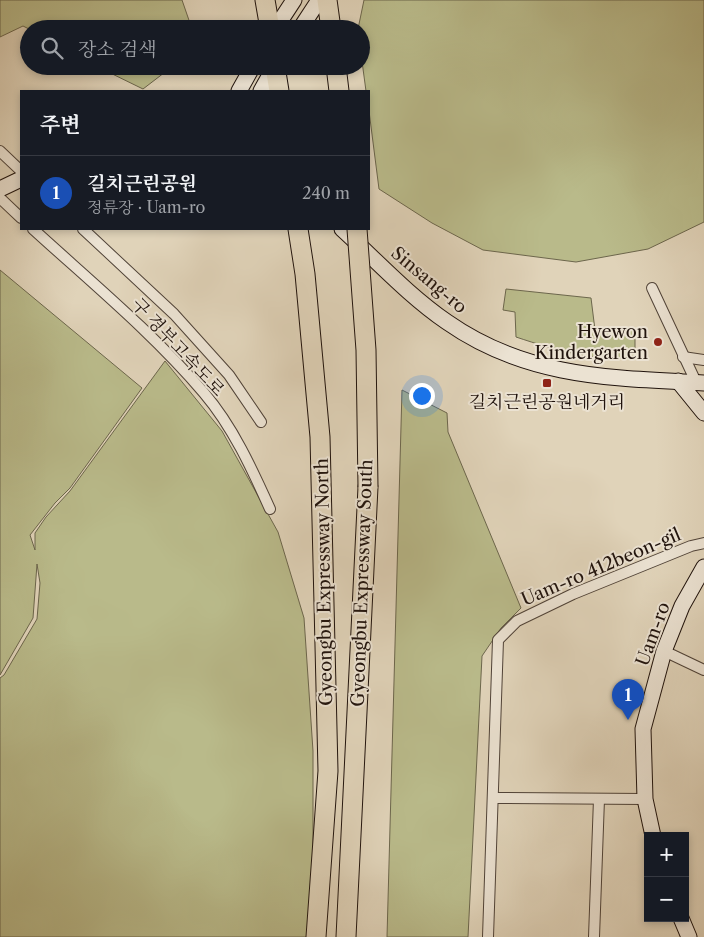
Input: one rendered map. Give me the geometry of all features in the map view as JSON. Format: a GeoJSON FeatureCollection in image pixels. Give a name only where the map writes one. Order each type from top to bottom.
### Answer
{"type":"FeatureCollection","features":[{"type":"Feature","properties":{"kind":"highway"},"geometry":{"type":"LineString","coordinates":[[265,0],[268,20]]}},
{"type":"Feature","properties":{"kind":"highway"},"geometry":{"type":"LineString","coordinates":[[326,0],[329,20]]}},
{"type":"Feature","properties":{"kind":"highway"},"geometry":{"type":"LineString","coordinates":[[276,75],[278,90]]}},
{"type":"Feature","properties":{"kind":"highway"},"geometry":{"type":"LineString","coordinates":[[337,75],[340,90]]}},
{"type":"Feature","properties":{"kind":"highway","name":"Gyeongbu Expressway North"},"geometry":{"type":"LineString","coordinates":[[298,230],[320,437],[328,771],[316,937]]}},
{"type":"Feature","properties":{"kind":"highway","name":"Gyeongbu Expressway South"},"geometry":{"type":"LineString","coordinates":[[346,937],[368,488],[366,350],[357,230]]}},
{"type":"Feature","properties":{"kind":"main road"},"geometry":{"type":"LineString","coordinates":[[281,20],[294,0]]}},
{"type":"Feature","properties":{"kind":"main road"},"geometry":{"type":"LineString","coordinates":[[306,20],[319,0]]}},
{"type":"Feature","properties":{"kind":"main road"},"geometry":{"type":"LineString","coordinates":[[240,90],[248,75]]}},
{"type":"Feature","properties":{"kind":"main road"},"geometry":{"type":"LineString","coordinates":[[263,90],[270,75]]}},
{"type":"Feature","properties":{"kind":"main road"},"geometry":{"type":"LineString","coordinates":[[0,190],[20,180]]}},
{"type":"Feature","properties":{"kind":"main road","name":"Sinsang-ro"},"geometry":{"type":"LineString","coordinates":[[343,230],[446,322],[492,349],[535,365],[572,374],[700,383]]}},
{"type":"Feature","properties":{"kind":"main road"},"geometry":{"type":"LineString","coordinates":[[678,381],[704,413]]}},
{"type":"Feature","properties":{"kind":"main road","name":"Uam-ro"},"geometry":{"type":"LineString","coordinates":[[652,832],[644,799],[643,728],[664,651],[682,606],[704,567]]}},
{"type":"Feature","properties":{"kind":"main road"},"geometry":{"type":"LineString","coordinates":[[683,922],[689,937]]}},
{"type":"Feature","properties":{"kind":"street"},"geometry":{"type":"LineString","coordinates":[[0,151],[20,170]]}},
{"type":"Feature","properties":{"kind":"street"},"geometry":{"type":"LineString","coordinates":[[0,198],[20,217]]}},
{"type":"Feature","properties":{"kind":"street","name":"구 경부고속도로"},"geometry":{"type":"LineString","coordinates":[[34,230],[155,340],[213,406],[246,457],[270,509]]}},
{"type":"Feature","properties":{"kind":"street","name":"구 경부고속도로"},"geometry":{"type":"LineString","coordinates":[[84,230],[174,314],[229,375],[261,422]]}},
{"type":"Feature","properties":{"kind":"street"},"geometry":{"type":"LineString","coordinates":[[652,288],[683,357],[700,383]]}},
{"type":"Feature","properties":{"kind":"street"},"geometry":{"type":"LineString","coordinates":[[683,357],[704,360]]}},
{"type":"Feature","properties":{"kind":"street","name":"Uam-ro 412beon-gil"},"geometry":{"type":"LineString","coordinates":[[488,937],[498,640],[517,621],[573,594],[704,543]]}},
{"type":"Feature","properties":{"kind":"street"},"geometry":{"type":"LineString","coordinates":[[664,651],[704,670]]}},
{"type":"Feature","properties":{"kind":"street"},"geometry":{"type":"LineString","coordinates":[[493,798],[644,799]]}},
{"type":"Feature","properties":{"kind":"street"},"geometry":{"type":"LineString","coordinates":[[594,937],[599,799]]}},
{"type":"Feature","properties":{"kind":"green space"},"geometry":{"type":"Polygon","coordinates":[[[0,0],[182,0],[189,20],[20,20],[20,27],[0,37],[0,0]]]}},
{"type":"Feature","properties":{"kind":"green space"},"geometry":{"type":"Polygon","coordinates":[[[364,0],[704,0],[704,222],[648,249],[576,262],[483,250],[432,223],[379,189],[370,119],[370,90],[366,90],[364,75],[370,75],[370,20],[360,20],[364,0]]]}},
{"type":"Feature","properties":{"kind":"green space"},"geometry":{"type":"Polygon","coordinates":[[[114,75],[161,75],[143,89],[114,75]]]}},
{"type":"Feature","properties":{"kind":"green space"},"geometry":{"type":"Polygon","coordinates":[[[0,270],[142,388],[70,488],[55,503],[30,535],[35,550],[35,533],[46,517],[70,491],[165,361],[222,431],[278,532],[304,618],[313,751],[313,888],[308,937],[0,937],[0,678],[4,675],[37,619],[40,583],[37,564],[33,618],[0,675],[0,270]]]}},
{"type":"Feature","properties":{"kind":"green space"},"geometry":{"type":"Polygon","coordinates":[[[506,289],[591,298],[595,330],[635,329],[635,358],[603,358],[574,354],[516,337],[515,312],[503,310],[506,289]]]}},
{"type":"Feature","properties":{"kind":"green space"},"geometry":{"type":"Polygon","coordinates":[[[402,390],[447,413],[448,432],[521,608],[501,628],[482,656],[468,937],[387,937],[402,390]]]}},
{"type":"Feature","properties":{"kind":"place","name":"Hyewon Kindergarten"},"geometry":{"type":"Point","coordinates":[658,342]}},
{"type":"Feature","properties":{"kind":"place","name":"길치근린공원네거리"},"geometry":{"type":"Point","coordinates":[547,383]}},
{"type":"Feature","properties":{"kind":"place","name":"길치근린공원"},"geometry":{"type":"Point","coordinates":[628,720]}}]}
